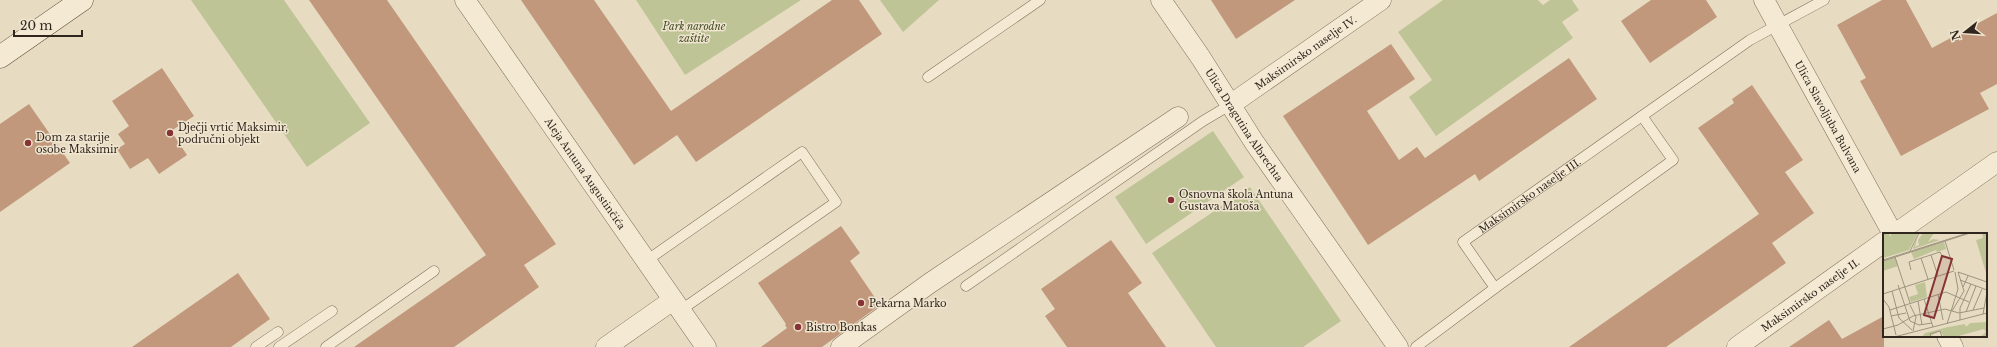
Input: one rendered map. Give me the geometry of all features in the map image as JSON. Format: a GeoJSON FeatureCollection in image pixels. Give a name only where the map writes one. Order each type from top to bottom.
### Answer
{"type":"FeatureCollection","features":[{"type":"Feature","properties":{"kind":"street"},"geometry":{"type":"LineString","coordinates":[[0,57],[82,0]]}},
{"type":"Feature","properties":{"kind":"street","name":"Aleja Antuna Augustinčića"},"geometry":{"type":"LineString","coordinates":[[465,0],[706,347]]}},
{"type":"Feature","properties":{"kind":"street","name":"Ulica Dragutina Albrechta"},"geometry":{"type":"LineString","coordinates":[[1161,0],[1201,58],[1230,105],[1398,347]]}},
{"type":"Feature","properties":{"kind":"street","name":"Maksimirsko naselje IV."},"geometry":{"type":"LineString","coordinates":[[1230,105],[1381,0]]}},
{"type":"Feature","properties":{"kind":"street","name":"Ulica Slavoljuba Bulvana"},"geometry":{"type":"LineString","coordinates":[[1764,0],[1777,26],[1893,233]]}},
{"type":"Feature","properties":{"kind":"street"},"geometry":{"type":"LineString","coordinates":[[841,347],[930,283],[1178,117]]}},
{"type":"Feature","properties":{"kind":"street"},"geometry":{"type":"LineString","coordinates":[[1895,233],[1997,162]]}},
{"type":"Feature","properties":{"kind":"street","name":"Maksimirsko naselje II."},"geometry":{"type":"LineString","coordinates":[[1737,347],[1883,243]]}},
{"type":"Feature","properties":{"kind":"street"},"geometry":{"type":"LineString","coordinates":[[606,347],[677,305]]}},
{"type":"Feature","properties":{"kind":"street"},"geometry":{"type":"LineString","coordinates":[[1948,337],[1953,347]]}},
{"type":"Feature","properties":{"kind":"lane"},"geometry":{"type":"LineString","coordinates":[[928,77],[1040,0]]}},
{"type":"Feature","properties":{"kind":"lane","name":"Maksimirsko naselje III."},"geometry":{"type":"LineString","coordinates":[[1495,288],[1463,242],[1750,40],[1824,0]]}},
{"type":"Feature","properties":{"kind":"lane"},"geometry":{"type":"LineString","coordinates":[[966,286],[1203,121],[1230,105]]}},
{"type":"Feature","properties":{"kind":"lane"},"geometry":{"type":"LineString","coordinates":[[1416,347],[1495,288],[1673,160],[1642,116]]}},
{"type":"Feature","properties":{"kind":"lane"},"geometry":{"type":"LineString","coordinates":[[646,261],[802,152],[836,202],[677,305]]}},
{"type":"Feature","properties":{"kind":"lane"},"geometry":{"type":"LineString","coordinates":[[326,347],[434,271]]}},
{"type":"Feature","properties":{"kind":"lane"},"geometry":{"type":"LineString","coordinates":[[279,347],[332,311]]}},
{"type":"Feature","properties":{"kind":"lane"},"geometry":{"type":"LineString","coordinates":[[256,347],[278,332]]}},
{"type":"Feature","properties":{"kind":"green space"},"geometry":{"type":"Polygon","coordinates":[[[191,0],[284,0],[370,123],[307,167],[191,0]]]}},
{"type":"Feature","properties":{"kind":"green space","name":"Park narodne zaštite"},"geometry":{"type":"Polygon","coordinates":[[[636,0],[801,0],[685,75],[636,0]]]}},
{"type":"Feature","properties":{"kind":"green space"},"geometry":{"type":"Polygon","coordinates":[[[880,0],[939,0],[903,32],[880,0]]]}},
{"type":"Feature","properties":{"kind":"green space"},"geometry":{"type":"Polygon","coordinates":[[[1443,0],[1538,0],[1543,5],[1550,0],[1572,0],[1579,10],[1562,22],[1573,38],[1436,136],[1409,97],[1432,80],[1398,32],[1443,0]]]}},
{"type":"Feature","properties":{"kind":"green space"},"geometry":{"type":"Polygon","coordinates":[[[1213,131],[1244,177],[1146,244],[1115,197],[1213,131]]]}},
{"type":"Feature","properties":{"kind":"green space"},"geometry":{"type":"Polygon","coordinates":[[[1250,187],[1341,321],[1303,347],[1216,347],[1152,253],[1250,187]]]}},
{"type":"Feature","properties":{"kind":"building"},"geometry":{"type":"Polygon","coordinates":[[[309,0],[387,0],[556,244],[524,265],[539,287],[454,347],[354,347],[486,255],[309,0]]]}},
{"type":"Feature","properties":{"kind":"building"},"geometry":{"type":"Polygon","coordinates":[[[521,0],[594,0],[671,111],[832,0],[859,0],[882,34],[696,162],[677,135],[634,165],[521,0]]]}},
{"type":"Feature","properties":{"kind":"building"},"geometry":{"type":"Polygon","coordinates":[[[1211,0],[1295,0],[1236,39],[1211,0]]]}},
{"type":"Feature","properties":{"kind":"building"},"geometry":{"type":"Polygon","coordinates":[[[1651,0],[1706,0],[1717,17],[1650,63],[1621,21],[1651,0]]]}},
{"type":"Feature","properties":{"kind":"building"},"geometry":{"type":"Polygon","coordinates":[[[1882,0],[1906,0],[1932,48],[1997,13],[1997,84],[1980,93],[1989,109],[1901,156],[1860,81],[1866,78],[1837,25],[1882,0]]]}},
{"type":"Feature","properties":{"kind":"building"},"geometry":{"type":"Polygon","coordinates":[[[1391,44],[1415,79],[1367,111],[1399,160],[1417,147],[1425,158],[1569,58],[1597,99],[1479,181],[1475,174],[1368,245],[1283,116],[1391,44]]]}},
{"type":"Feature","properties":{"kind":"building"},"geometry":{"type":"Polygon","coordinates":[[[162,68],[194,116],[171,131],[187,155],[159,174],[148,158],[130,169],[117,149],[125,144],[118,134],[129,126],[112,101],[162,68]]]}},
{"type":"Feature","properties":{"kind":"building"},"geometry":{"type":"Polygon","coordinates":[[[1752,85],[1803,160],[1785,172],[1814,213],[1772,243],[1786,263],[1666,347],[1569,347],[1759,214],[1698,128],[1734,103],[1732,99],[1752,85]]]}},
{"type":"Feature","properties":{"kind":"building","name":"Dom za starije osobe Maksimir"},"geometry":{"type":"Polygon","coordinates":[[[29,104],[70,163],[0,212],[0,124],[29,104]]]}},
{"type":"Feature","properties":{"kind":"building"},"geometry":{"type":"Polygon","coordinates":[[[841,226],[860,253],[850,261],[880,305],[822,347],[761,347],[787,328],[785,325],[786,324],[758,283],[841,226]]]}},
{"type":"Feature","properties":{"kind":"building"},"geometry":{"type":"Polygon","coordinates":[[[1111,240],[1142,283],[1128,293],[1166,347],[1067,347],[1045,316],[1055,309],[1041,289],[1111,240]]]}},
{"type":"Feature","properties":{"kind":"building"},"geometry":{"type":"Polygon","coordinates":[[[238,273],[270,319],[231,347],[132,347],[238,273]]]}},
{"type":"Feature","properties":{"kind":"building"},"geometry":{"type":"Polygon","coordinates":[[[1883,317],[1884,347],[1789,347],[1829,320],[1842,339],[1883,317]]]}},
{"type":"Feature","properties":{"kind":"place","name":"Dječji vrtić Maksimir, područni objekt"},"geometry":{"type":"Point","coordinates":[170,133]}},
{"type":"Feature","properties":{"kind":"place","name":"Dom za starije osobe Maksimir"},"geometry":{"type":"Point","coordinates":[28,143]}},
{"type":"Feature","properties":{"kind":"place","name":"Osnovna škola Antuna Gustava Matoša"},"geometry":{"type":"Point","coordinates":[1171,200]}},
{"type":"Feature","properties":{"kind":"place","name":"Pekarna Marko"},"geometry":{"type":"Point","coordinates":[861,303]}},
{"type":"Feature","properties":{"kind":"place","name":"Bistro Bonkas"},"geometry":{"type":"Point","coordinates":[798,327]}}]}
